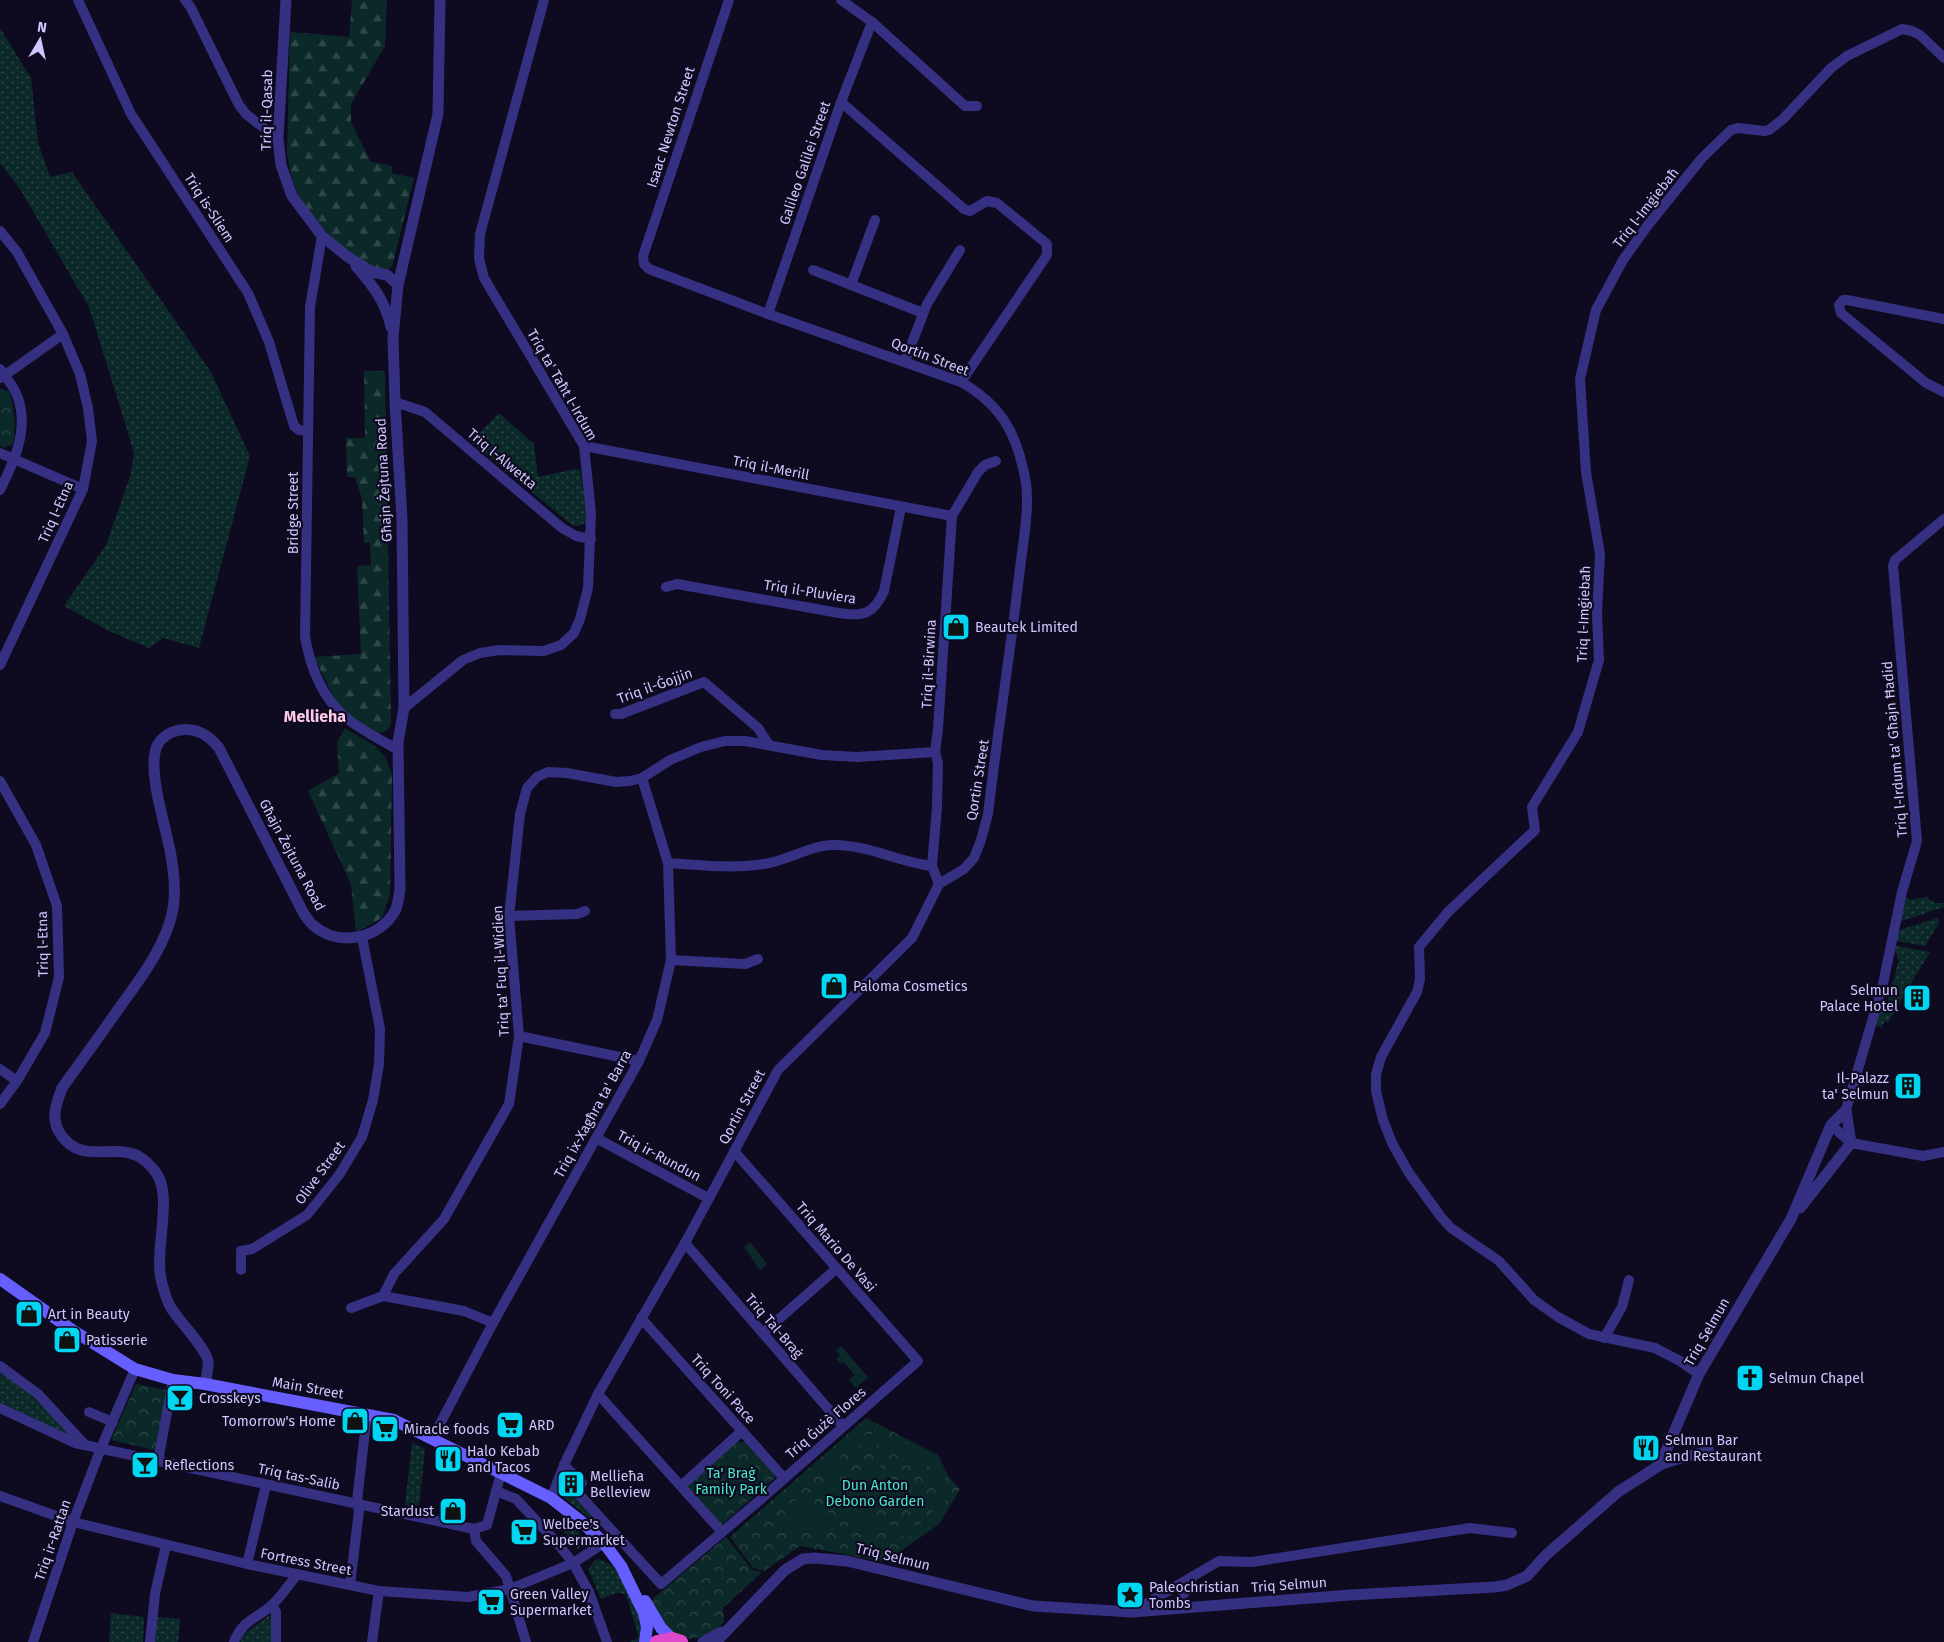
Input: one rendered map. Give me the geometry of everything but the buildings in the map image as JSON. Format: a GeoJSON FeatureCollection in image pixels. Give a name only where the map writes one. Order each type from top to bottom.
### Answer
{"type":"FeatureCollection","features":[{"type":"Feature","properties":{"kind":"highway"},"geometry":{"type":"LineString","coordinates":[[657,1642],[677,1640]]}},
{"type":"Feature","properties":{"kind":"main road","name":"Main Street"},"geometry":{"type":"LineString","coordinates":[[0,1279],[24,1302],[135,1369],[173,1380],[205,1384],[394,1420],[551,1498],[604,1543],[615,1550],[661,1628],[677,1640]]}},
{"type":"Feature","properties":{"kind":"main road","name":"Main Street"},"geometry":{"type":"LineString","coordinates":[[604,1543],[621,1566],[644,1613],[647,1627],[645,1642]]}},
{"type":"Feature","properties":{"kind":"street","name":"Triq is-Sliem"},"geometry":{"type":"LineString","coordinates":[[78,0],[131,114],[248,293],[269,342],[294,426],[299,430],[307,431]]}},
{"type":"Feature","properties":{"kind":"street"},"geometry":{"type":"LineString","coordinates":[[185,0],[190,6],[239,105],[246,114],[278,139]]}},
{"type":"Feature","properties":{"kind":"street","name":"Triq il-Qasab"},"geometry":{"type":"LineString","coordinates":[[286,0],[278,139],[281,166],[292,196],[322,236],[348,257],[372,272],[387,275],[397,291]]}},
{"type":"Feature","properties":{"kind":"street","name":"Għajn Żejtuna Road"},"geometry":{"type":"LineString","coordinates":[[205,1384],[208,1361],[204,1352],[170,1307],[161,1281],[162,1191],[158,1175],[148,1163],[138,1156],[125,1152],[84,1151],[73,1147],[57,1130],[54,1115],[62,1088],[149,966],[165,933],[173,909],[174,881],[171,856],[154,770],[154,755],[159,744],[167,735],[180,730],[194,730],[207,736],[219,748],[304,914],[314,926],[330,934],[346,938],[362,937],[386,922],[396,910],[400,889],[398,742],[404,708],[402,519],[393,338],[397,291],[438,114],[440,0]]}},
{"type":"Feature","properties":{"kind":"street","name":"Triq ta' Taħt l-Irdum"},"geometry":{"type":"LineString","coordinates":[[404,708],[463,660],[480,653],[500,650],[544,651],[561,645],[574,633],[580,619],[588,588],[591,513],[584,446],[484,278],[478,249],[480,234],[544,0]]}},
{"type":"Feature","properties":{"kind":"street","name":"Isaac Newton Street"},"geometry":{"type":"LineString","coordinates":[[644,264],[643,256],[729,0]]}},
{"type":"Feature","properties":{"kind":"street"},"geometry":{"type":"LineString","coordinates":[[840,0],[872,22],[965,106],[977,106]]}},
{"type":"Feature","properties":{"kind":"street","name":"Galileo Galilei Street"},"geometry":{"type":"LineString","coordinates":[[768,314],[841,102],[872,22]]}},
{"type":"Feature","properties":{"kind":"street","name":"Triq l-Imġiebaħ"},"geometry":{"type":"LineString","coordinates":[[1699,1374],[1680,1360],[1655,1348],[1589,1334],[1558,1317],[1534,1300],[1499,1260],[1451,1228],[1409,1173],[1392,1143],[1376,1092],[1376,1074],[1381,1057],[1417,992],[1420,979],[1419,948],[1448,912],[1535,830],[1532,807],[1578,732],[1599,660],[1597,614],[1600,554],[1586,472],[1580,379],[1596,310],[1623,260],[1648,225],[1702,158],[1731,130],[1738,128],[1769,130],[1783,119],[1831,68],[1847,56],[1902,29],[1920,35],[1944,58]]}},
{"type":"Feature","properties":{"kind":"street"},"geometry":{"type":"LineString","coordinates":[[841,102],[964,209],[970,211],[987,201],[997,203],[1047,244],[1047,255],[961,382]]}},
{"type":"Feature","properties":{"kind":"street"},"geometry":{"type":"LineString","coordinates":[[851,285],[874,220]]}},
{"type":"Feature","properties":{"kind":"street","name":"Triq l-Etna"},"geometry":{"type":"LineString","coordinates":[[0,231],[17,252],[63,334],[80,374],[88,408],[92,441],[83,489],[0,665]]}},
{"type":"Feature","properties":{"kind":"street","name":"Bridge Street"},"geometry":{"type":"LineString","coordinates":[[322,236],[310,307],[305,637],[309,657],[330,701],[344,716],[398,750]]}},
{"type":"Feature","properties":{"kind":"street"},"geometry":{"type":"LineString","coordinates":[[905,361],[924,313],[960,250]]}},
{"type":"Feature","properties":{"kind":"street","name":"Triq il-Qasab"},"geometry":{"type":"LineString","coordinates":[[348,257],[378,292],[388,315],[393,338]]}},
{"type":"Feature","properties":{"kind":"street","name":"Qortin Street"},"geometry":{"type":"LineString","coordinates":[[551,1498],[564,1465],[598,1394],[685,1243],[778,1070],[912,938],[939,884],[964,869],[974,858],[988,814],[1027,503],[1026,482],[1012,431],[1001,414],[977,391],[961,382],[905,361],[768,314],[649,269],[644,264]]}},
{"type":"Feature","properties":{"kind":"street"},"geometry":{"type":"LineString","coordinates":[[813,270],[924,313]]}},
{"type":"Feature","properties":{"kind":"street"},"geometry":{"type":"LineString","coordinates":[[382,301],[397,291]]}},
{"type":"Feature","properties":{"kind":"street"},"geometry":{"type":"LineString","coordinates":[[1944,319],[1847,300],[1843,300],[1839,304],[1841,313],[1926,383],[1944,392]]}},
{"type":"Feature","properties":{"kind":"street"},"geometry":{"type":"LineString","coordinates":[[0,490],[15,461],[22,424],[18,398],[2,374],[63,334]]}},
{"type":"Feature","properties":{"kind":"street","name":"Triq l-Alwetta"},"geometry":{"type":"LineString","coordinates":[[395,402],[425,412],[569,533],[591,539]]}},
{"type":"Feature","properties":{"kind":"street","name":"Triq il-Merill"},"geometry":{"type":"LineString","coordinates":[[584,446],[952,516]]}},
{"type":"Feature","properties":{"kind":"street"},"geometry":{"type":"LineString","coordinates":[[0,453],[83,489]]}},
{"type":"Feature","properties":{"kind":"street","name":"Triq il-Birwina"},"geometry":{"type":"LineString","coordinates":[[939,884],[932,866],[937,807],[938,763],[935,752],[952,516],[978,472],[985,465],[996,461]]}},
{"type":"Feature","properties":{"kind":"street","name":"Triq il-Pluviera"},"geometry":{"type":"LineString","coordinates":[[666,587],[677,584],[839,613],[863,614],[872,610],[879,603],[884,591],[900,507]]}},
{"type":"Feature","properties":{"kind":"street","name":"Triq l-Irdum ta' Għajn Ħadid"},"geometry":{"type":"LineString","coordinates":[[1846,1110],[1883,984],[1902,892],[1917,840],[1893,566],[1895,560],[1944,519]]}},
{"type":"Feature","properties":{"kind":"street","name":"Triq il-Ġojjin"},"geometry":{"type":"LineString","coordinates":[[615,714],[622,714],[704,682],[758,728],[769,745]]}},
{"type":"Feature","properties":{"kind":"street","name":"Triq ta' Fuq il-Widien"},"geometry":{"type":"LineString","coordinates":[[383,1296],[394,1274],[444,1219],[509,1104],[519,1036],[509,916],[520,814],[527,788],[536,778],[548,772],[567,773],[616,782],[630,781],[642,778],[670,760],[701,747],[732,741],[745,741],[822,755],[857,758],[935,752]]}},
{"type":"Feature","properties":{"kind":"street","name":"Triq ix-Xagħra ta' Barra"},"geometry":{"type":"LineString","coordinates":[[432,1439],[493,1323],[639,1061],[657,1020],[671,960],[668,863],[642,778]]}},
{"type":"Feature","properties":{"kind":"street","name":"Triq l-Etna"},"geometry":{"type":"LineString","coordinates":[[0,782],[36,845],[57,906],[59,977],[45,1033],[17,1081],[0,1104]]}},
{"type":"Feature","properties":{"kind":"street"},"geometry":{"type":"LineString","coordinates":[[668,863],[732,867],[766,864],[792,857],[814,848],[833,844],[855,846],[906,862],[923,870],[939,884]]}},
{"type":"Feature","properties":{"kind":"street"},"geometry":{"type":"LineString","coordinates":[[906,862],[932,866]]}},
{"type":"Feature","properties":{"kind":"street"},"geometry":{"type":"LineString","coordinates":[[509,916],[577,914],[585,911]]}},
{"type":"Feature","properties":{"kind":"street","name":"Olive Street"},"geometry":{"type":"LineString","coordinates":[[240,1270],[241,1251],[252,1249],[307,1216],[339,1175],[362,1136],[373,1100],[377,1078],[380,1028],[362,937]]}},
{"type":"Feature","properties":{"kind":"street"},"geometry":{"type":"LineString","coordinates":[[671,960],[745,964],[758,959]]}},
{"type":"Feature","properties":{"kind":"street"},"geometry":{"type":"LineString","coordinates":[[519,1036],[639,1061]]}},
{"type":"Feature","properties":{"kind":"street"},"geometry":{"type":"LineString","coordinates":[[0,1069],[17,1081]]}},
{"type":"Feature","properties":{"kind":"street"},"geometry":{"type":"LineString","coordinates":[[1846,1110],[1851,1143]]}},
{"type":"Feature","properties":{"kind":"street","name":"Triq Selmun"},"geometry":{"type":"LineString","coordinates":[[1791,1219],[1831,1124],[1846,1110]]}},
{"type":"Feature","properties":{"kind":"street"},"geometry":{"type":"LineString","coordinates":[[1831,1124],[1851,1143],[1923,1156],[1944,1152]]}},
{"type":"Feature","properties":{"kind":"street","name":"Triq ir-Rundun"},"geometry":{"type":"LineString","coordinates":[[596,1138],[708,1198]]}},
{"type":"Feature","properties":{"kind":"street","name":"Triq Selmun"},"geometry":{"type":"LineString","coordinates":[[1660,1465],[1699,1374],[1791,1219],[1851,1143]]}},
{"type":"Feature","properties":{"kind":"street","name":"Triq Mario De Vasi"},"geometry":{"type":"LineString","coordinates":[[734,1151],[918,1361]]}},
{"type":"Feature","properties":{"kind":"street","name":"Triq Tal-Braġ"},"geometry":{"type":"LineString","coordinates":[[685,1243],[843,1426]]}},
{"type":"Feature","properties":{"kind":"street"},"geometry":{"type":"LineString","coordinates":[[763,1333],[836,1269]]}},
{"type":"Feature","properties":{"kind":"street"},"geometry":{"type":"LineString","coordinates":[[1604,1338],[1622,1307],[1629,1280]]}},
{"type":"Feature","properties":{"kind":"street"},"geometry":{"type":"LineString","coordinates":[[351,1308],[383,1296],[464,1311],[493,1323]]}},
{"type":"Feature","properties":{"kind":"street","name":"Triq Toni Pace"},"geometry":{"type":"LineString","coordinates":[[641,1318],[784,1478]]}},
{"type":"Feature","properties":{"kind":"street","name":"Triq Ġużè Flores"},"geometry":{"type":"LineString","coordinates":[[564,1465],[582,1483],[576,1490],[661,1584],[918,1361]]}},
{"type":"Feature","properties":{"kind":"street"},"geometry":{"type":"LineString","coordinates":[[0,1366],[38,1394],[85,1445]]}},
{"type":"Feature","properties":{"kind":"street","name":"Triq ir-Rattan"},"geometry":{"type":"LineString","coordinates":[[33,1642],[73,1522],[101,1448],[135,1369]]}},
{"type":"Feature","properties":{"kind":"street"},"geometry":{"type":"LineString","coordinates":[[158,1461],[173,1380]]}},
{"type":"Feature","properties":{"kind":"street"},"geometry":{"type":"LineString","coordinates":[[598,1394],[682,1485],[722,1532]]}},
{"type":"Feature","properties":{"kind":"street","name":"Triq tas-Salib"},"geometry":{"type":"LineString","coordinates":[[0,1408],[75,1443],[474,1529]]}},
{"type":"Feature","properties":{"kind":"street"},"geometry":{"type":"LineString","coordinates":[[89,1412],[113,1422]]}},
{"type":"Feature","properties":{"kind":"street"},"geometry":{"type":"LineString","coordinates":[[350,1585],[359,1511],[357,1504],[367,1414]]}},
{"type":"Feature","properties":{"kind":"street"},"geometry":{"type":"LineString","coordinates":[[682,1485],[742,1431]]}},
{"type":"Feature","properties":{"kind":"street","name":"Triq Selmun"},"geometry":{"type":"LineString","coordinates":[[716,1642],[785,1570],[803,1559],[814,1558],[847,1561],[1033,1606],[1132,1612],[1507,1585],[1527,1576],[1546,1556],[1618,1492],[1660,1465],[1709,1450]]}},
{"type":"Feature","properties":{"kind":"street"},"geometry":{"type":"LineString","coordinates":[[500,1472],[487,1525],[474,1529],[476,1541],[506,1576],[526,1642]]}},
{"type":"Feature","properties":{"kind":"street"},"geometry":{"type":"LineString","coordinates":[[247,1564],[266,1485]]}},
{"type":"Feature","properties":{"kind":"street"},"geometry":{"type":"LineString","coordinates":[[496,1490],[516,1499],[558,1544],[572,1563],[589,1592],[607,1642]]}},
{"type":"Feature","properties":{"kind":"street","name":"Fortress Street"},"geometry":{"type":"LineString","coordinates":[[0,1496],[73,1522],[247,1564],[379,1591],[468,1596],[510,1589],[572,1563],[604,1543]]}},
{"type":"Feature","properties":{"kind":"street"},"geometry":{"type":"LineString","coordinates":[[1132,1612],[1219,1561],[1252,1562],[1470,1528],[1512,1534]]}},
{"type":"Feature","properties":{"kind":"street"},"geometry":{"type":"LineString","coordinates":[[150,1642],[155,1594],[166,1544]]}},
{"type":"Feature","properties":{"kind":"street"},"geometry":{"type":"LineString","coordinates":[[234,1642],[238,1632],[251,1618],[272,1605],[298,1575]]}},
{"type":"Feature","properties":{"kind":"street"},"geometry":{"type":"LineString","coordinates":[[1176,1609],[1193,1575]]}},
{"type":"Feature","properties":{"kind":"street"},"geometry":{"type":"LineString","coordinates":[[372,1642],[379,1591]]}},
{"type":"Feature","properties":{"kind":"street"},"geometry":{"type":"LineString","coordinates":[[272,1605],[276,1612],[276,1642]]}},
{"type":"Feature","properties":{"kind":"street","name":"Triq Selmun"},"geometry":{"type":"LineString","coordinates":[[703,1642],[730,1627]]}},
{"type":"Feature","properties":{"kind":"green space"},"geometry":{"type":"Polygon","coordinates":[[[352,0],[387,0],[385,46],[351,104],[351,122],[370,161],[392,166],[392,173],[414,178],[392,267],[383,270],[373,269],[354,257],[333,238],[306,208],[296,188],[287,155],[290,32],[349,37],[352,0]]]}},
{"type":"Feature","properties":{"kind":"green space"},"geometry":{"type":"Polygon","coordinates":[[[0,28],[31,78],[38,143],[50,177],[72,172],[211,372],[250,456],[199,648],[163,638],[149,648],[109,631],[64,606],[106,545],[131,473],[134,454],[89,307],[20,189],[0,163],[0,28]]]}},
{"type":"Feature","properties":{"kind":"green space"},"geometry":{"type":"Polygon","coordinates":[[[364,371],[385,371],[391,724],[386,731],[377,733],[352,718],[336,702],[314,657],[361,654],[357,566],[371,565],[370,543],[364,543],[362,499],[355,477],[347,477],[346,438],[365,438],[364,371]]]}},
{"type":"Feature","properties":{"kind":"green space"},"geometry":{"type":"Polygon","coordinates":[[[0,389],[9,391],[15,424],[13,444],[3,448],[0,446],[0,389]]]}},
{"type":"Feature","properties":{"kind":"green space"},"geometry":{"type":"Polygon","coordinates":[[[499,413],[534,444],[538,477],[575,469],[580,470],[588,516],[585,523],[579,526],[572,525],[471,442],[499,413]]]}},
{"type":"Feature","properties":{"kind":"green space"},"geometry":{"type":"Polygon","coordinates":[[[345,728],[375,746],[386,758],[392,774],[390,895],[382,918],[356,932],[351,884],[308,791],[339,773],[337,742],[345,728]]]}},
{"type":"Feature","properties":{"kind":"green space"},"geometry":{"type":"Polygon","coordinates":[[[1904,897],[1911,900],[1926,897],[1935,903],[1943,903],[1944,907],[1899,922],[1904,897]]]}},
{"type":"Feature","properties":{"kind":"green space"},"geometry":{"type":"Polygon","coordinates":[[[1938,918],[1939,923],[1925,946],[1897,941],[1895,935],[1899,930],[1938,918]]]}},
{"type":"Feature","properties":{"kind":"green space"},"geometry":{"type":"Polygon","coordinates":[[[1897,946],[1930,952],[1888,1022],[1885,1021],[1881,1028],[1875,1024],[1878,1008],[1887,1003],[1899,960],[1893,947],[1897,946]]]}},
{"type":"Feature","properties":{"kind":"green space"},"geometry":{"type":"Polygon","coordinates":[[[750,1242],[767,1264],[760,1270],[744,1247],[750,1242]]]}},
{"type":"Feature","properties":{"kind":"green space"},"geometry":{"type":"Polygon","coordinates":[[[841,1346],[868,1377],[856,1388],[849,1380],[855,1375],[843,1362],[840,1364],[836,1359],[840,1355],[836,1351],[841,1346]]]}},
{"type":"Feature","properties":{"kind":"green space"},"geometry":{"type":"Polygon","coordinates":[[[0,1371],[28,1392],[74,1438],[0,1402],[0,1371]]]}},
{"type":"Feature","properties":{"kind":"green space"},"geometry":{"type":"Polygon","coordinates":[[[136,1384],[167,1390],[155,1450],[111,1440],[136,1384]]]}},
{"type":"Feature","properties":{"kind":"green space","name":"Dun Anton Debono Garden"},"geometry":{"type":"Polygon","coordinates":[[[866,1418],[938,1455],[949,1477],[960,1489],[939,1524],[886,1562],[800,1546],[764,1571],[753,1568],[730,1537],[866,1418]]]}},
{"type":"Feature","properties":{"kind":"green space"},"geometry":{"type":"Polygon","coordinates":[[[869,1434],[915,1447],[939,1465],[946,1477],[947,1492],[942,1509],[938,1517],[924,1532],[904,1536],[894,1534],[857,1523],[837,1512],[831,1505],[827,1497],[824,1480],[825,1470],[832,1454],[841,1444],[869,1434]],[[869,1444],[853,1448],[844,1453],[840,1458],[835,1477],[841,1497],[844,1502],[855,1509],[890,1525],[903,1528],[917,1525],[931,1514],[938,1497],[937,1479],[933,1471],[926,1464],[915,1458],[869,1444]]]}},
{"type":"Feature","properties":{"kind":"green space","name":"Ta' Braġ Family Park"},"geometry":{"type":"Polygon","coordinates":[[[735,1442],[746,1442],[777,1476],[721,1525],[686,1486],[735,1442]]]}},
{"type":"Feature","properties":{"kind":"green space"},"geometry":{"type":"Polygon","coordinates":[[[412,1443],[425,1448],[419,1509],[405,1505],[412,1443]]]}},
{"type":"Feature","properties":{"kind":"green space"},"geometry":{"type":"Polygon","coordinates":[[[873,1459],[890,1477],[859,1505],[842,1487],[873,1459]]]}},
{"type":"Feature","properties":{"kind":"green space"},"geometry":{"type":"Polygon","coordinates":[[[563,1481],[595,1516],[600,1526],[563,1497],[563,1481]]]}},
{"type":"Feature","properties":{"kind":"green space"},"geometry":{"type":"Polygon","coordinates":[[[797,1500],[818,1504],[828,1511],[831,1521],[829,1528],[824,1531],[809,1532],[786,1523],[784,1515],[786,1509],[797,1500]]]}},
{"type":"Feature","properties":{"kind":"green space"},"geometry":{"type":"Polygon","coordinates":[[[555,1520],[564,1522],[577,1530],[583,1544],[578,1549],[555,1520]]]}},
{"type":"Feature","properties":{"kind":"green space"},"geometry":{"type":"Polygon","coordinates":[[[726,1537],[752,1570],[762,1572],[723,1608],[724,1622],[709,1635],[690,1639],[669,1630],[649,1602],[726,1537]]]}},
{"type":"Feature","properties":{"kind":"green space"},"geometry":{"type":"Polygon","coordinates":[[[599,1559],[610,1564],[618,1571],[643,1618],[642,1642],[629,1642],[639,1638],[626,1594],[616,1593],[601,1599],[588,1569],[594,1560],[599,1559]]]}},
{"type":"Feature","properties":{"kind":"green space"},"geometry":{"type":"Polygon","coordinates":[[[111,1613],[144,1617],[143,1642],[109,1642],[111,1613]]]}},
{"type":"Feature","properties":{"kind":"green space"},"geometry":{"type":"Polygon","coordinates":[[[270,1615],[274,1626],[275,1642],[240,1642],[243,1635],[270,1615]]]}},
{"type":"Feature","properties":{"kind":"green space"},"geometry":{"type":"Polygon","coordinates":[[[157,1617],[180,1619],[178,1642],[155,1642],[157,1617]]]}},
{"type":"Feature","properties":{"kind":"place","name":"Beautek Limited"},"geometry":{"type":"Point","coordinates":[956,627]}},
{"type":"Feature","properties":{"kind":"place","name":"Paloma Cosmetics"},"geometry":{"type":"Point","coordinates":[834,986]}},
{"type":"Feature","properties":{"kind":"place","name":"Selmun Palace Hotel"},"geometry":{"type":"Point","coordinates":[1917,998]}},
{"type":"Feature","properties":{"kind":"place","name":"Il-Palazz ta' Selmun"},"geometry":{"type":"Point","coordinates":[1908,1086]}},
{"type":"Feature","properties":{"kind":"place","name":"Art in Beauty"},"geometry":{"type":"Point","coordinates":[29,1314]}},
{"type":"Feature","properties":{"kind":"place","name":"Patisserie"},"geometry":{"type":"Point","coordinates":[67,1340]}},
{"type":"Feature","properties":{"kind":"place","name":"Selmun Chapel"},"geometry":{"type":"Point","coordinates":[1750,1378]}},
{"type":"Feature","properties":{"kind":"place","name":"Crosskeys"},"geometry":{"type":"Point","coordinates":[180,1398]}},
{"type":"Feature","properties":{"kind":"place","name":"Tomorrow's Home"},"geometry":{"type":"Point","coordinates":[355,1421]}},
{"type":"Feature","properties":{"kind":"place","name":"ARD"},"geometry":{"type":"Point","coordinates":[510,1425]}},
{"type":"Feature","properties":{"kind":"place","name":"Miracle foods"},"geometry":{"type":"Point","coordinates":[385,1429]}},
{"type":"Feature","properties":{"kind":"place","name":"Selmun Bar and Restaurant"},"geometry":{"type":"Point","coordinates":[1646,1448]}},
{"type":"Feature","properties":{"kind":"place","name":"Halo Kebab and Tacos"},"geometry":{"type":"Point","coordinates":[448,1459]}},
{"type":"Feature","properties":{"kind":"place","name":"Reflections"},"geometry":{"type":"Point","coordinates":[145,1465]}},
{"type":"Feature","properties":{"kind":"place","name":"Mellieħa Belleview"},"geometry":{"type":"Point","coordinates":[571,1484]}},
{"type":"Feature","properties":{"kind":"place","name":"Stardust"},"geometry":{"type":"Point","coordinates":[453,1511]}},
{"type":"Feature","properties":{"kind":"place","name":"Welbee's Supermarket"},"geometry":{"type":"Point","coordinates":[524,1532]}},
{"type":"Feature","properties":{"kind":"place","name":"Paleochristian Tombs"},"geometry":{"type":"Point","coordinates":[1130,1595]}},
{"type":"Feature","properties":{"kind":"place","name":"Green Valley Supermarket"},"geometry":{"type":"Point","coordinates":[491,1602]}},
{"type":"Feature","properties":{"kind":"district","name":"Mellieha"},"geometry":{"type":"Point","coordinates":[315,716]}}]}
